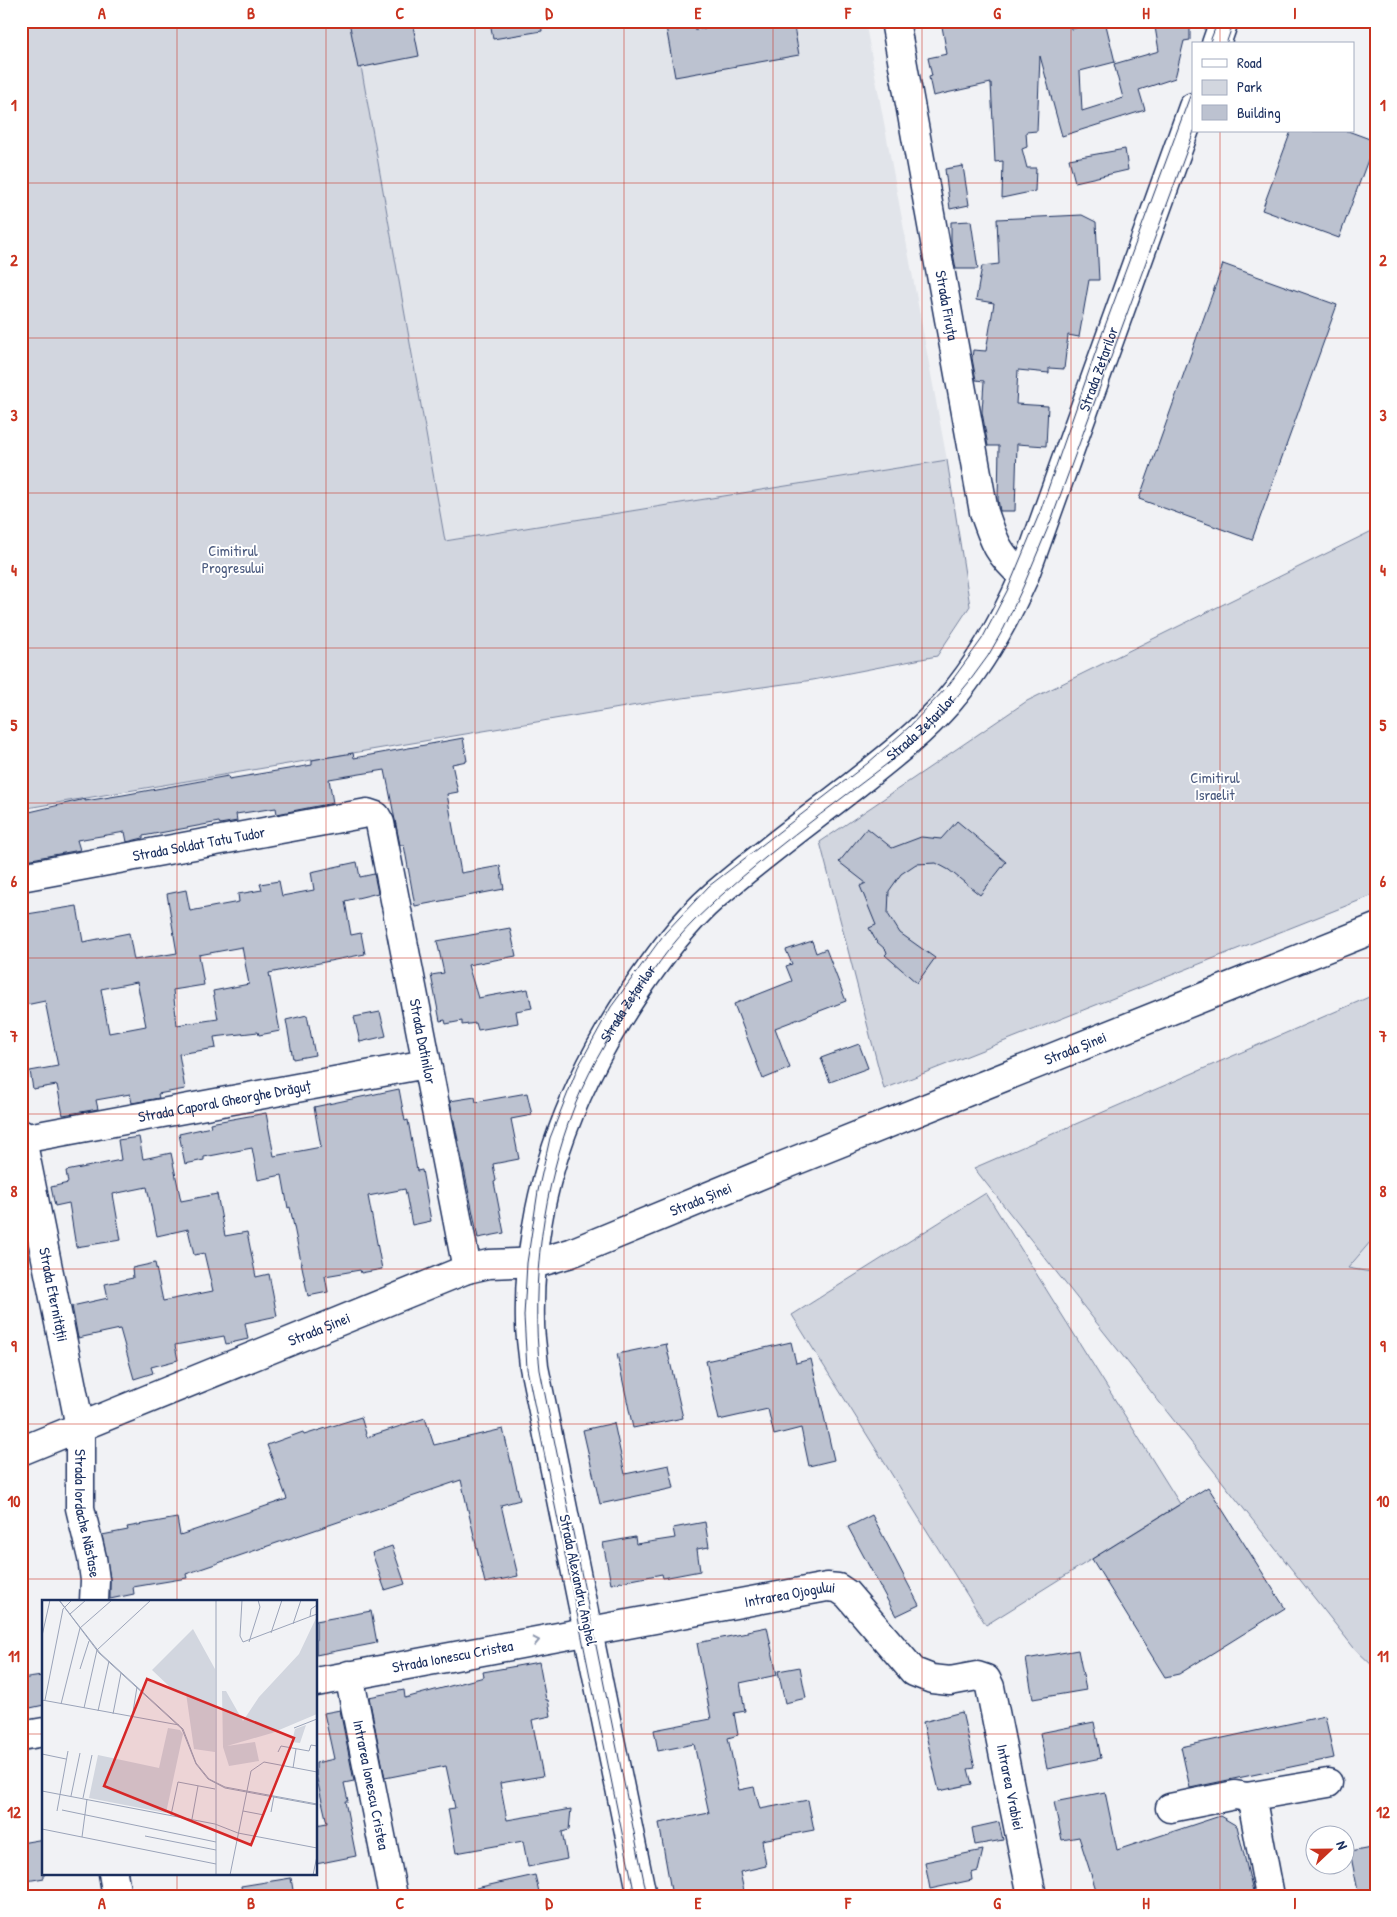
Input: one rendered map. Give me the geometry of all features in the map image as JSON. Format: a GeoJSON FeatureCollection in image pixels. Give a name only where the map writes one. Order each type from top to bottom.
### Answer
{"type":"FeatureCollection","features":[{"type":"Feature","properties":{"kind":"street","name":"Strada Firuța"},"geometry":{"type":"LineString","coordinates":[[895,21],[984,512],[994,542],[1004,558],[1024,577]]}},
{"type":"Feature","properties":{"kind":"street"},"geometry":{"type":"LineString","coordinates":[[1217,42],[1224,21]]}},
{"type":"Feature","properties":{"kind":"street","name":"Strada Zețarilor"},"geometry":{"type":"LineString","coordinates":[[533,1263],[541,1202],[553,1156],[571,1106],[594,1058],[649,970],[680,931],[714,896],[897,751],[931,720],[983,656],[1011,606],[1024,577],[1192,110]]}},
{"type":"Feature","properties":{"kind":"street","name":"Strada Soldat Tatu Tudor"},"geometry":{"type":"LineString","coordinates":[[21,877],[360,814],[367,813],[376,816]]}},
{"type":"Feature","properties":{"kind":"street","name":"Strada Datinilor"},"geometry":{"type":"LineString","coordinates":[[376,816],[380,823],[467,1269]]}},
{"type":"Feature","properties":{"kind":"street","name":"Strada Șinei"},"geometry":{"type":"LineString","coordinates":[[21,1451],[467,1269],[496,1263],[548,1261],[570,1253],[1376,928]]}},
{"type":"Feature","properties":{"kind":"street","name":"Strada Caporal Gheorghe Drăguț"},"geometry":{"type":"LineString","coordinates":[[22,1136],[426,1064]]}},
{"type":"Feature","properties":{"kind":"street","name":"Strada Eternității"},"geometry":{"type":"LineString","coordinates":[[22,1136],[80,1427]]}},
{"type":"Feature","properties":{"kind":"street","name":"Strada Alexandru Anghel"},"geometry":{"type":"LineString","coordinates":[[533,1263],[530,1323],[534,1366],[642,1896]]}},
{"type":"Feature","properties":{"kind":"street","name":"Strada Iordache Năstase"},"geometry":{"type":"LineString","coordinates":[[80,1427],[80,1508],[92,1558],[95,1580],[94,1600]]}},
{"type":"Feature","properties":{"kind":"street","name":"Intrarea Ojogului"},"geometry":{"type":"LineString","coordinates":[[588,1631],[827,1587],[838,1588],[847,1594],[914,1672],[932,1679],[950,1681],[977,1676],[986,1679]]}},
{"type":"Feature","properties":{"kind":"street","name":"Strada Ionescu Cristea"},"geometry":{"type":"LineString","coordinates":[[318,1682],[588,1631]]}},
{"type":"Feature","properties":{"kind":"street","name":"Intrarea Ionescu Cristea"},"geometry":{"type":"LineString","coordinates":[[349,1676],[393,1896]]}},
{"type":"Feature","properties":{"kind":"street","name":"Intrarea Vrabiei"},"geometry":{"type":"LineString","coordinates":[[986,1679],[990,1687],[1032,1896]]}},
{"type":"Feature","properties":{"kind":"street"},"geometry":{"type":"LineString","coordinates":[[21,1736],[42,1732]]}},
{"type":"Feature","properties":{"kind":"street"},"geometry":{"type":"LineString","coordinates":[[1170,1808],[1235,1795],[1247,1797],[1328,1783]]}},
{"type":"Feature","properties":{"kind":"street"},"geometry":{"type":"LineString","coordinates":[[1247,1797],[1253,1806],[1270,1896]]}},
{"type":"Feature","properties":{"kind":"street"},"geometry":{"type":"LineString","coordinates":[[113,1874],[117,1896]]}},
{"type":"Feature","properties":{"kind":"shaded area"},"geometry":{"type":"Polygon","coordinates":[[[353,21],[865,21],[947,460],[444,541],[353,21]]]}},
{"type":"Feature","properties":{"kind":"shaded area"},"geometry":{"type":"Polygon","coordinates":[[[1376,1235],[1376,1273],[1348,1269],[1376,1235]]]}},
{"type":"Feature","properties":{"kind":"green space","name":"Cimitirul Progresului"},"geometry":{"type":"Polygon","coordinates":[[[21,21],[353,21],[445,541],[947,460],[970,606],[937,656],[813,680],[661,701],[21,809],[21,21]]]}},
{"type":"Feature","properties":{"kind":"green space","name":"Cimitirul Israelit"},"geometry":{"type":"Polygon","coordinates":[[[1376,529],[1376,894],[884,1089],[820,842],[1027,701],[1376,529]]]}},
{"type":"Feature","properties":{"kind":"green space"},"geometry":{"type":"Polygon","coordinates":[[[1376,994],[1376,1235],[1348,1268],[1376,1273],[1376,1669],[1354,1648],[974,1168],[1376,994]]]}},
{"type":"Feature","properties":{"kind":"green space"},"geometry":{"type":"Polygon","coordinates":[[[986,1193],[1180,1504],[986,1625],[792,1315],[986,1193]]]}},
{"type":"Feature","properties":{"kind":"building"},"geometry":{"type":"Polygon","coordinates":[[[349,21],[412,21],[419,56],[358,68],[349,21]]]}},
{"type":"Feature","properties":{"kind":"building"},"geometry":{"type":"Polygon","coordinates":[[[490,21],[541,21],[542,31],[493,39],[490,21]]]}},
{"type":"Feature","properties":{"kind":"building"},"geometry":{"type":"Polygon","coordinates":[[[665,21],[694,21],[695,30],[744,21],[793,21],[799,55],[675,77],[665,21]]]}},
{"type":"Feature","properties":{"kind":"building"},"geometry":{"type":"Polygon","coordinates":[[[941,21],[1070,21],[1071,29],[1105,21],[1115,62],[1080,71],[1082,111],[1123,98],[1114,64],[1159,51],[1154,21],[1190,21],[1190,40],[1184,41],[1175,78],[1139,90],[1145,110],[1062,136],[1040,56],[1037,131],[1026,132],[1027,147],[1022,149],[1027,168],[1036,168],[1035,191],[1002,198],[1003,161],[995,162],[991,83],[933,96],[929,77],[932,76],[928,58],[947,54],[941,21]]]}},
{"type":"Feature","properties":{"kind":"building"},"geometry":{"type":"Polygon","coordinates":[[[1291,132],[1351,132],[1375,141],[1339,238],[1262,210],[1291,132]]]}},
{"type":"Feature","properties":{"kind":"building"},"geometry":{"type":"Polygon","coordinates":[[[1125,149],[1128,170],[1075,182],[1069,159],[1125,149]]]}},
{"type":"Feature","properties":{"kind":"building"},"geometry":{"type":"Polygon","coordinates":[[[963,166],[969,205],[950,209],[945,169],[963,166]]]}},
{"type":"Feature","properties":{"kind":"building"},"geometry":{"type":"Polygon","coordinates":[[[1082,215],[1096,222],[1099,280],[1089,280],[1079,337],[1068,335],[1064,369],[1049,368],[1049,373],[1018,370],[1016,404],[1048,406],[1046,446],[1017,444],[1015,511],[1000,511],[998,499],[999,446],[988,446],[982,412],[984,381],[976,380],[972,358],[973,350],[986,351],[994,303],[976,300],[982,266],[999,264],[997,219],[1082,215]]]}},
{"type":"Feature","properties":{"kind":"building"},"geometry":{"type":"Polygon","coordinates":[[[971,221],[978,269],[956,269],[951,242],[951,222],[971,221]]]}},
{"type":"Feature","properties":{"kind":"building"},"geometry":{"type":"Polygon","coordinates":[[[1223,264],[1337,305],[1252,540],[1139,499],[1223,264]]]}},
{"type":"Feature","properties":{"kind":"building"},"geometry":{"type":"Polygon","coordinates":[[[463,738],[467,761],[452,764],[458,792],[447,794],[461,873],[500,866],[504,889],[415,906],[404,845],[400,845],[385,770],[329,779],[333,803],[277,814],[276,808],[236,814],[237,821],[220,824],[219,822],[143,836],[143,838],[127,842],[125,832],[77,840],[80,850],[21,861],[21,814],[85,799],[85,801],[123,795],[228,776],[229,779],[312,765],[312,760],[353,753],[354,758],[463,738]]]}},
{"type":"Feature","properties":{"kind":"building"},"geometry":{"type":"Polygon","coordinates":[[[957,821],[1006,862],[980,895],[949,870],[936,863],[916,864],[901,874],[889,891],[888,914],[900,933],[935,958],[917,983],[885,955],[887,953],[886,950],[876,941],[869,928],[876,925],[860,886],[866,883],[839,862],[867,828],[892,848],[921,837],[941,839],[957,821]]]}},
{"type":"Feature","properties":{"kind":"building"},"geometry":{"type":"Polygon","coordinates":[[[357,862],[360,877],[374,874],[378,893],[345,901],[351,935],[361,933],[365,954],[269,973],[280,1031],[259,1035],[258,1032],[214,1037],[216,1048],[179,1054],[185,1089],[158,1094],[159,1098],[132,1103],[130,1094],[96,1100],[98,1109],[63,1115],[57,1085],[33,1089],[30,1071],[58,1066],[45,1001],[21,1006],[21,915],[77,906],[83,942],[129,933],[134,960],[177,953],[167,894],[186,890],[190,911],[239,902],[238,894],[262,890],[260,884],[279,881],[282,896],[314,890],[311,872],[357,862]],[[242,947],[199,955],[204,985],[173,990],[177,1025],[218,1019],[213,991],[249,984],[242,947]],[[137,982],[101,989],[109,1033],[146,1026],[137,982]]]}},
{"type":"Feature","properties":{"kind":"building"},"geometry":{"type":"Polygon","coordinates":[[[510,928],[516,956],[468,965],[478,998],[528,989],[532,1008],[516,1011],[518,1023],[478,1030],[476,1023],[462,1025],[462,1021],[446,1024],[445,1020],[440,1021],[431,975],[444,973],[437,941],[510,928]]]}},
{"type":"Feature","properties":{"kind":"building"},"geometry":{"type":"Polygon","coordinates":[[[812,941],[816,953],[826,949],[846,1001],[775,1028],[790,1068],[763,1079],[734,1004],[792,981],[786,966],[792,964],[786,950],[812,941]]]}},
{"type":"Feature","properties":{"kind":"building"},"geometry":{"type":"Polygon","coordinates":[[[380,1012],[386,1036],[360,1042],[354,1017],[380,1012]]]}},
{"type":"Feature","properties":{"kind":"building"},"geometry":{"type":"Polygon","coordinates":[[[307,1015],[315,1055],[293,1059],[286,1020],[307,1015]]]}},
{"type":"Feature","properties":{"kind":"building"},"geometry":{"type":"Polygon","coordinates":[[[859,1044],[868,1068],[830,1082],[821,1058],[859,1044]]]}},
{"type":"Feature","properties":{"kind":"building"},"geometry":{"type":"Polygon","coordinates":[[[399,1089],[405,1121],[408,1120],[417,1171],[422,1170],[431,1221],[412,1225],[405,1189],[368,1196],[382,1269],[361,1273],[360,1270],[325,1276],[328,1292],[308,1296],[282,1175],[258,1180],[252,1148],[204,1157],[204,1160],[185,1164],[179,1134],[211,1127],[210,1123],[266,1113],[274,1156],[321,1147],[314,1107],[399,1089]]]}},
{"type":"Feature","properties":{"kind":"building"},"geometry":{"type":"Polygon","coordinates":[[[527,1093],[532,1115],[511,1119],[519,1159],[493,1164],[496,1181],[494,1182],[504,1233],[478,1238],[450,1101],[475,1097],[476,1102],[527,1093]]]}},
{"type":"Feature","properties":{"kind":"building"},"geometry":{"type":"Polygon","coordinates":[[[139,1137],[143,1159],[171,1153],[181,1201],[217,1194],[225,1236],[247,1232],[256,1277],[269,1274],[277,1316],[245,1323],[248,1339],[226,1344],[224,1336],[175,1345],[178,1360],[151,1367],[153,1373],[134,1379],[120,1329],[78,1338],[72,1306],[108,1298],[105,1284],[133,1278],[132,1268],[155,1263],[163,1301],[213,1291],[204,1253],[194,1255],[188,1229],[157,1236],[147,1187],[113,1194],[121,1240],[76,1247],[69,1203],[55,1206],[51,1187],[68,1183],[66,1171],[121,1160],[118,1140],[139,1137]]]}},
{"type":"Feature","properties":{"kind":"building"},"geometry":{"type":"Polygon","coordinates":[[[791,1342],[796,1363],[811,1359],[834,1460],[809,1466],[801,1428],[774,1435],[768,1409],[719,1420],[706,1361],[791,1342]]]}},
{"type":"Feature","properties":{"kind":"building"},"geometry":{"type":"Polygon","coordinates":[[[666,1344],[683,1418],[633,1428],[617,1354],[666,1344]]]}},
{"type":"Feature","properties":{"kind":"building"},"geometry":{"type":"Polygon","coordinates":[[[361,1417],[367,1437],[425,1418],[434,1445],[503,1429],[520,1500],[501,1505],[518,1576],[485,1583],[461,1480],[186,1574],[187,1578],[133,1587],[134,1594],[110,1599],[110,1578],[102,1535],[128,1530],[127,1527],[177,1518],[180,1535],[287,1499],[267,1445],[303,1432],[304,1435],[361,1417]]]}},
{"type":"Feature","properties":{"kind":"building"},"geometry":{"type":"Polygon","coordinates":[[[614,1423],[625,1474],[669,1465],[674,1488],[600,1504],[583,1430],[614,1423]]]}},
{"type":"Feature","properties":{"kind":"building"},"geometry":{"type":"Polygon","coordinates":[[[1208,1487],[1285,1608],[1179,1674],[1165,1677],[1092,1559],[1208,1487]]]}},
{"type":"Feature","properties":{"kind":"building"},"geometry":{"type":"Polygon","coordinates":[[[872,1515],[919,1605],[896,1616],[848,1527],[872,1515]]]}},
{"type":"Feature","properties":{"kind":"building"},"geometry":{"type":"Polygon","coordinates":[[[705,1522],[709,1547],[697,1549],[700,1571],[663,1578],[662,1574],[611,1584],[603,1543],[635,1537],[636,1544],[675,1538],[673,1528],[705,1522]]]}},
{"type":"Feature","properties":{"kind":"building"},"geometry":{"type":"Polygon","coordinates":[[[392,1546],[405,1584],[385,1590],[372,1553],[392,1546]]]}},
{"type":"Feature","properties":{"kind":"building"},"geometry":{"type":"Polygon","coordinates":[[[371,1611],[377,1643],[318,1655],[318,1621],[371,1611]]]}},
{"type":"Feature","properties":{"kind":"building"},"geometry":{"type":"Polygon","coordinates":[[[767,1627],[777,1675],[740,1683],[745,1711],[734,1713],[738,1735],[728,1738],[739,1790],[754,1787],[760,1809],[808,1800],[814,1830],[762,1840],[766,1866],[740,1872],[745,1896],[672,1896],[659,1823],[709,1813],[694,1744],[658,1751],[654,1730],[711,1719],[697,1643],[767,1627]]]}},
{"type":"Feature","properties":{"kind":"building"},"geometry":{"type":"Polygon","coordinates":[[[1078,1650],[1086,1690],[1033,1699],[1026,1659],[1078,1650]]]}},
{"type":"Feature","properties":{"kind":"building"},"geometry":{"type":"Polygon","coordinates":[[[539,1662],[551,1716],[532,1720],[543,1776],[500,1783],[507,1820],[571,1809],[569,1830],[562,1832],[567,1859],[528,1867],[523,1841],[456,1853],[448,1809],[455,1808],[446,1766],[385,1778],[369,1697],[404,1690],[405,1698],[484,1677],[483,1672],[539,1662]]]}},
{"type":"Feature","properties":{"kind":"building"},"geometry":{"type":"Polygon","coordinates":[[[800,1667],[806,1698],[785,1703],[778,1671],[800,1667]]]}},
{"type":"Feature","properties":{"kind":"building"},"geometry":{"type":"Polygon","coordinates":[[[42,1676],[42,1705],[21,1710],[21,1679],[42,1676]]]}},
{"type":"Feature","properties":{"kind":"building"},"geometry":{"type":"Polygon","coordinates":[[[340,1710],[354,1781],[344,1783],[348,1801],[345,1801],[356,1856],[318,1864],[318,1825],[327,1823],[318,1784],[318,1763],[334,1759],[324,1713],[340,1710]]]}},
{"type":"Feature","properties":{"kind":"building"},"geometry":{"type":"Polygon","coordinates":[[[962,1712],[975,1768],[968,1769],[972,1784],[939,1791],[923,1722],[962,1712]]]}},
{"type":"Feature","properties":{"kind":"building"},"geometry":{"type":"Polygon","coordinates":[[[1325,1716],[1334,1758],[1190,1788],[1181,1747],[1325,1716]]]}},
{"type":"Feature","properties":{"kind":"building"},"geometry":{"type":"Polygon","coordinates":[[[1094,1722],[1101,1758],[1047,1769],[1040,1733],[1094,1722]]]}},
{"type":"Feature","properties":{"kind":"building"},"geometry":{"type":"Polygon","coordinates":[[[1105,1792],[1117,1850],[1220,1816],[1237,1826],[1254,1896],[1098,1896],[1079,1837],[1062,1840],[1054,1802],[1105,1792]]]}},
{"type":"Feature","properties":{"kind":"building"},"geometry":{"type":"Polygon","coordinates":[[[999,1822],[1003,1840],[975,1845],[972,1828],[999,1822]]]}},
{"type":"Feature","properties":{"kind":"building"},"geometry":{"type":"Polygon","coordinates":[[[42,1839],[42,1874],[44,1874],[44,1878],[21,1882],[21,1843],[42,1839]]]}},
{"type":"Feature","properties":{"kind":"building"},"geometry":{"type":"Polygon","coordinates":[[[1376,1847],[1376,1893],[1359,1896],[1354,1872],[1354,1851],[1376,1847]]]}},
{"type":"Feature","properties":{"kind":"building"},"geometry":{"type":"Polygon","coordinates":[[[983,1850],[978,1871],[971,1873],[972,1880],[930,1889],[925,1862],[983,1850]]]}},
{"type":"Feature","properties":{"kind":"building"},"geometry":{"type":"Polygon","coordinates":[[[535,1875],[540,1896],[477,1896],[476,1888],[535,1875]]]}},
{"type":"Feature","properties":{"kind":"building"},"geometry":{"type":"Polygon","coordinates":[[[291,1878],[294,1896],[242,1896],[241,1886],[291,1878]]]}},
{"type":"Feature","properties":{"kind":"tram line"},"geometry":{"type":"LineString","coordinates":[[1210,42],[1218,21]]}},
{"type":"Feature","properties":{"kind":"tram line"},"geometry":{"type":"LineString","coordinates":[[1227,42],[1234,21]]}},
{"type":"Feature","properties":{"kind":"tram line"},"geometry":{"type":"LineString","coordinates":[[635,1896],[527,1369],[524,1316],[527,1263],[538,1191],[550,1138],[578,1067],[611,1007],[665,933],[709,886],[868,763],[909,727],[948,686],[982,639],[1007,591],[1040,512],[1098,345],[1192,91]]}},
{"type":"Feature","properties":{"kind":"tram line"},"geometry":{"type":"LineString","coordinates":[[647,1896],[540,1370],[537,1337],[538,1270],[547,1202],[564,1136],[582,1089],[605,1044],[660,961],[694,921],[768,855],[900,754],[941,716],[988,656],[1004,628],[1052,518],[1194,132]]}}]}
